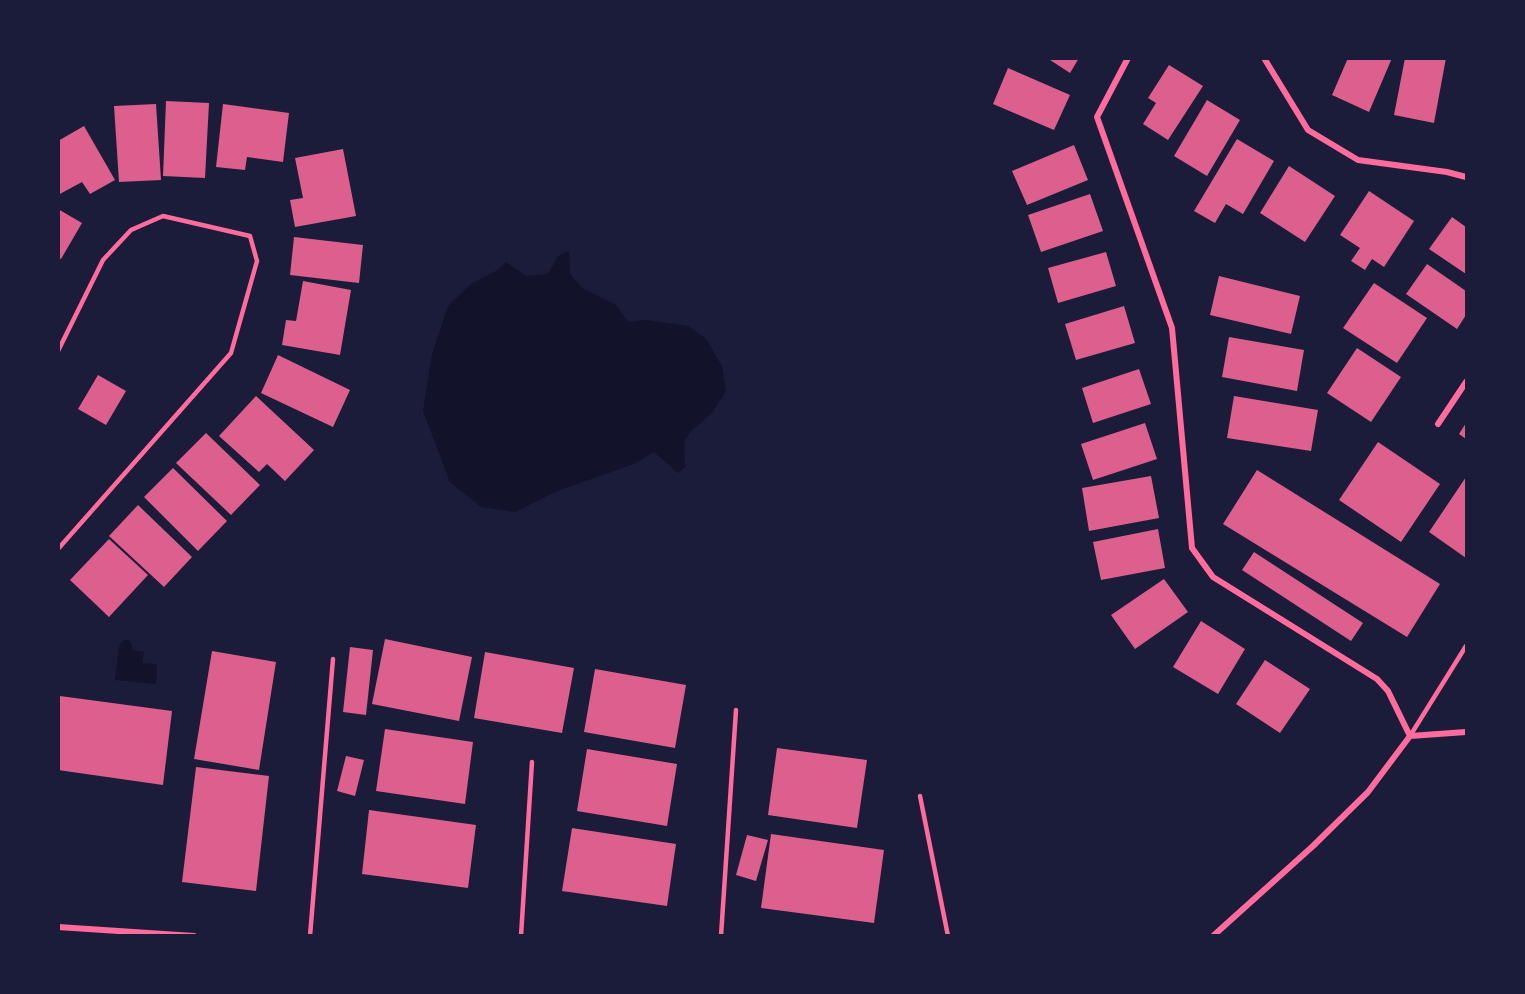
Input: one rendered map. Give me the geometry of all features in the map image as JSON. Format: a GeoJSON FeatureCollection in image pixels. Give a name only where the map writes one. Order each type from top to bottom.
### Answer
{"type":"FeatureCollection","features":[{"type":"Feature","properties":{"kind":"street"},"geometry":{"type":"LineString","coordinates":[[1128,58],[1097,117],[1172,328],[1192,548],[1213,577],[1377,679],[1388,692],[1410,736]]}},
{"type":"Feature","properties":{"kind":"street"},"geometry":{"type":"LineString","coordinates":[[1264,58],[1308,130],[1358,160],[1447,172],[1467,177]]}},
{"type":"Feature","properties":{"kind":"street"},"geometry":{"type":"LineString","coordinates":[[1438,424],[1467,382]]}},
{"type":"Feature","properties":{"kind":"street"},"geometry":{"type":"LineString","coordinates":[[1213,936],[1313,846],[1368,792],[1410,736],[1467,732]]}},
{"type":"Feature","properties":{"kind":"street"},"geometry":{"type":"LineString","coordinates":[[58,927],[194,936]]}},
{"type":"Feature","properties":{"kind":"lane"},"geometry":{"type":"LineString","coordinates":[[58,351],[103,260],[131,230],[163,216],[250,236],[257,261],[231,354],[58,549]]}},
{"type":"Feature","properties":{"kind":"lane"},"geometry":{"type":"LineString","coordinates":[[1410,736],[1467,646]]}},
{"type":"Feature","properties":{"kind":"lane"},"geometry":{"type":"LineString","coordinates":[[310,936],[333,659]]}},
{"type":"Feature","properties":{"kind":"lane"},"geometry":{"type":"LineString","coordinates":[[721,936],[736,710]]}},
{"type":"Feature","properties":{"kind":"lane"},"geometry":{"type":"LineString","coordinates":[[521,936],[532,762]]}},
{"type":"Feature","properties":{"kind":"lane"},"geometry":{"type":"LineString","coordinates":[[920,796],[948,936]]}},
{"type":"Feature","properties":{"kind":"shaded area"},"geometry":{"type":"Polygon","coordinates":[[[569,251],[570,274],[582,288],[616,305],[628,322],[646,320],[688,326],[706,339],[722,366],[726,391],[712,413],[691,431],[684,442],[685,467],[678,473],[654,452],[634,464],[557,491],[515,512],[481,507],[450,482],[423,411],[432,354],[448,306],[471,284],[496,271],[506,262],[526,276],[548,274],[558,256],[569,251]]]}},
{"type":"Feature","properties":{"kind":"shaded area"},"geometry":{"type":"Polygon","coordinates":[[[124,640],[129,640],[132,650],[144,652],[142,663],[157,664],[156,684],[115,680],[119,646],[124,640]]]}},
{"type":"Feature","properties":{"kind":"building"},"geometry":{"type":"Polygon","coordinates":[[[1047,58],[1079,58],[1070,73],[1047,58]]]}},
{"type":"Feature","properties":{"kind":"building"},"geometry":{"type":"Polygon","coordinates":[[[1348,58],[1392,58],[1369,112],[1332,95],[1348,58]]]}},
{"type":"Feature","properties":{"kind":"building"},"geometry":{"type":"Polygon","coordinates":[[[1405,58],[1446,58],[1434,123],[1394,115],[1405,58]]]}},
{"type":"Feature","properties":{"kind":"building"},"geometry":{"type":"Polygon","coordinates":[[[1169,65],[1203,86],[1168,140],[1143,124],[1156,103],[1148,98],[1169,65]]]}},
{"type":"Feature","properties":{"kind":"building"},"geometry":{"type":"Polygon","coordinates":[[[1008,68],[1070,95],[1054,130],[993,104],[1008,68]]]}},
{"type":"Feature","properties":{"kind":"building"},"geometry":{"type":"Polygon","coordinates":[[[1207,100],[1240,120],[1207,176],[1174,156],[1207,100]]]}},
{"type":"Feature","properties":{"kind":"building"},"geometry":{"type":"Polygon","coordinates":[[[166,101],[209,103],[205,178],[163,176],[166,101]]]}},
{"type":"Feature","properties":{"kind":"building"},"geometry":{"type":"Polygon","coordinates":[[[156,104],[161,180],[119,182],[114,106],[156,104]]]}},
{"type":"Feature","properties":{"kind":"building"},"geometry":{"type":"Polygon","coordinates":[[[223,104],[289,113],[283,162],[247,157],[245,170],[216,167],[223,104]]]}},
{"type":"Feature","properties":{"kind":"building"},"geometry":{"type":"Polygon","coordinates":[[[84,126],[115,180],[90,194],[82,182],[58,195],[58,141],[84,126]]]}},
{"type":"Feature","properties":{"kind":"building"},"geometry":{"type":"Polygon","coordinates":[[[1237,139],[1274,161],[1243,214],[1226,204],[1215,223],[1194,211],[1237,139]]]}},
{"type":"Feature","properties":{"kind":"building"},"geometry":{"type":"Polygon","coordinates":[[[1074,145],[1088,180],[1027,205],[1012,171],[1074,145]]]}},
{"type":"Feature","properties":{"kind":"building"},"geometry":{"type":"Polygon","coordinates":[[[343,149],[356,216],[295,227],[290,200],[303,198],[295,158],[343,149]]]}},
{"type":"Feature","properties":{"kind":"building"},"geometry":{"type":"Polygon","coordinates":[[[1289,166],[1335,196],[1305,242],[1260,213],[1289,166]]]}},
{"type":"Feature","properties":{"kind":"building"},"geometry":{"type":"Polygon","coordinates":[[[1369,191],[1414,221],[1384,267],[1372,259],[1365,270],[1351,261],[1360,248],[1340,235],[1369,191]]]}},
{"type":"Feature","properties":{"kind":"building"},"geometry":{"type":"Polygon","coordinates":[[[1090,194],[1103,231],[1041,252],[1028,215],[1090,194]]]}},
{"type":"Feature","properties":{"kind":"building"},"geometry":{"type":"Polygon","coordinates":[[[58,209],[82,223],[61,259],[58,258],[58,209]]]}},
{"type":"Feature","properties":{"kind":"building"},"geometry":{"type":"Polygon","coordinates":[[[1452,217],[1466,227],[1466,274],[1429,249],[1452,217]]]}},
{"type":"Feature","properties":{"kind":"building"},"geometry":{"type":"Polygon","coordinates":[[[294,237],[363,245],[359,283],[290,275],[294,237]]]}},
{"type":"Feature","properties":{"kind":"building"},"geometry":{"type":"Polygon","coordinates":[[[1106,252],[1116,286],[1058,303],[1048,268],[1106,252]]]}},
{"type":"Feature","properties":{"kind":"building"},"geometry":{"type":"Polygon","coordinates":[[[1427,264],[1466,291],[1466,315],[1457,329],[1406,294],[1427,264]]]}},
{"type":"Feature","properties":{"kind":"building"},"geometry":{"type":"Polygon","coordinates":[[[1219,276],[1300,296],[1291,334],[1210,315],[1219,276]]]}},
{"type":"Feature","properties":{"kind":"building"},"geometry":{"type":"Polygon","coordinates":[[[303,281],[351,290],[340,355],[282,345],[286,320],[296,321],[303,281]]]}},
{"type":"Feature","properties":{"kind":"building"},"geometry":{"type":"Polygon","coordinates":[[[1374,283],[1427,318],[1397,363],[1343,328],[1374,283]]]}},
{"type":"Feature","properties":{"kind":"building"},"geometry":{"type":"Polygon","coordinates":[[[1124,306],[1135,343],[1076,360],[1065,324],[1124,306]]]}},
{"type":"Feature","properties":{"kind":"building"},"geometry":{"type":"Polygon","coordinates":[[[1229,337],[1304,350],[1297,391],[1222,377],[1229,337]]]}},
{"type":"Feature","properties":{"kind":"building"},"geometry":{"type":"Polygon","coordinates":[[[1357,348],[1401,377],[1371,422],[1327,393],[1357,348]]]}},
{"type":"Feature","properties":{"kind":"building"},"geometry":{"type":"Polygon","coordinates":[[[278,355],[350,390],[333,427],[261,393],[278,355]]]}},
{"type":"Feature","properties":{"kind":"building"},"geometry":{"type":"Polygon","coordinates":[[[1139,369],[1151,404],[1093,423],[1082,388],[1139,369]]]}},
{"type":"Feature","properties":{"kind":"building"},"geometry":{"type":"Polygon","coordinates":[[[98,375],[126,391],[106,425],[78,409],[98,375]]]}},
{"type":"Feature","properties":{"kind":"building"},"geometry":{"type":"Polygon","coordinates":[[[256,396],[314,450],[285,481],[267,464],[259,472],[219,436],[256,396]]]}},
{"type":"Feature","properties":{"kind":"building"},"geometry":{"type":"Polygon","coordinates":[[[1234,396],[1318,410],[1311,451],[1227,438],[1234,396]]]}},
{"type":"Feature","properties":{"kind":"building"},"geometry":{"type":"Polygon","coordinates":[[[1145,423],[1157,459],[1093,480],[1081,444],[1145,423]]]}},
{"type":"Feature","properties":{"kind":"building"},"geometry":{"type":"Polygon","coordinates":[[[1466,423],[1466,439],[1459,434],[1466,423]]]}},
{"type":"Feature","properties":{"kind":"building"},"geometry":{"type":"Polygon","coordinates":[[[206,433],[260,485],[231,515],[176,463],[206,433]]]}},
{"type":"Feature","properties":{"kind":"building"},"geometry":{"type":"Polygon","coordinates":[[[1378,442],[1440,484],[1401,542],[1339,500],[1378,442]]]}},
{"type":"Feature","properties":{"kind":"building"},"geometry":{"type":"Polygon","coordinates":[[[173,468],[227,521],[198,551],[144,497],[173,468]]]}},
{"type":"Feature","properties":{"kind":"building"},"geometry":{"type":"Polygon","coordinates":[[[1257,470],[1440,584],[1407,637],[1223,524],[1257,470]]]}},
{"type":"Feature","properties":{"kind":"building"},"geometry":{"type":"Polygon","coordinates":[[[1151,476],[1159,518],[1089,531],[1082,488],[1151,476]]]}},
{"type":"Feature","properties":{"kind":"building"},"geometry":{"type":"Polygon","coordinates":[[[1466,477],[1466,558],[1429,532],[1466,477]]]}},
{"type":"Feature","properties":{"kind":"building"},"geometry":{"type":"Polygon","coordinates":[[[138,505],[192,557],[164,587],[109,536],[138,505]]]}},
{"type":"Feature","properties":{"kind":"building"},"geometry":{"type":"Polygon","coordinates":[[[1158,529],[1165,568],[1101,580],[1093,542],[1158,529]]]}},
{"type":"Feature","properties":{"kind":"building"},"geometry":{"type":"Polygon","coordinates":[[[109,539],[148,575],[109,617],[70,580],[109,539]]]}},
{"type":"Feature","properties":{"kind":"building"},"geometry":{"type":"Polygon","coordinates":[[[1254,552],[1363,623],[1351,641],[1242,570],[1254,552]]]}},
{"type":"Feature","properties":{"kind":"building"},"geometry":{"type":"Polygon","coordinates":[[[1164,579],[1188,612],[1135,649],[1111,615],[1164,579]]]}},
{"type":"Feature","properties":{"kind":"building"},"geometry":{"type":"Polygon","coordinates":[[[1201,621],[1245,649],[1218,694],[1173,667],[1201,621]]]}},
{"type":"Feature","properties":{"kind":"building"},"geometry":{"type":"Polygon","coordinates":[[[385,639],[472,657],[459,721],[372,704],[385,639]]]}},
{"type":"Feature","properties":{"kind":"building"},"geometry":{"type":"Polygon","coordinates":[[[350,647],[373,650],[366,715],[343,712],[350,647]]]}},
{"type":"Feature","properties":{"kind":"building"},"geometry":{"type":"Polygon","coordinates":[[[212,651],[276,662],[259,770],[194,759],[212,651]]]}},
{"type":"Feature","properties":{"kind":"building"},"geometry":{"type":"Polygon","coordinates":[[[485,652],[574,668],[562,733],[474,718],[485,652]]]}},
{"type":"Feature","properties":{"kind":"building"},"geometry":{"type":"Polygon","coordinates":[[[1265,660],[1310,689],[1280,733],[1236,704],[1265,660]]]}},
{"type":"Feature","properties":{"kind":"building"},"geometry":{"type":"Polygon","coordinates":[[[595,669],[686,685],[675,748],[584,732],[595,669]]]}},
{"type":"Feature","properties":{"kind":"building"},"geometry":{"type":"Polygon","coordinates":[[[60,696],[172,711],[163,785],[58,770],[60,696]]]}},
{"type":"Feature","properties":{"kind":"building"},"geometry":{"type":"Polygon","coordinates":[[[385,729],[473,742],[465,804],[376,791],[385,729]]]}},
{"type":"Feature","properties":{"kind":"building"},"geometry":{"type":"Polygon","coordinates":[[[777,748],[867,760],[857,828],[768,815],[777,748]]]}},
{"type":"Feature","properties":{"kind":"building"},"geometry":{"type":"Polygon","coordinates":[[[587,749],[677,764],[667,826],[577,811],[587,749]]]}},
{"type":"Feature","properties":{"kind":"building"},"geometry":{"type":"Polygon","coordinates":[[[346,756],[364,760],[355,796],[337,791],[346,756]]]}},
{"type":"Feature","properties":{"kind":"building"},"geometry":{"type":"Polygon","coordinates":[[[196,767],[269,776],[256,891],[182,882],[196,767]]]}},
{"type":"Feature","properties":{"kind":"building"},"geometry":{"type":"Polygon","coordinates":[[[369,810],[476,825],[468,888],[362,874],[369,810]]]}},
{"type":"Feature","properties":{"kind":"building"},"geometry":{"type":"Polygon","coordinates":[[[572,828],[676,844],[667,906],[562,891],[572,828]]]}},
{"type":"Feature","properties":{"kind":"building"},"geometry":{"type":"Polygon","coordinates":[[[771,834],[884,850],[874,923],[761,908],[771,834]]]}},
{"type":"Feature","properties":{"kind":"building"},"geometry":{"type":"Polygon","coordinates":[[[747,835],[768,840],[756,881],[736,875],[747,835]]]}}]}
